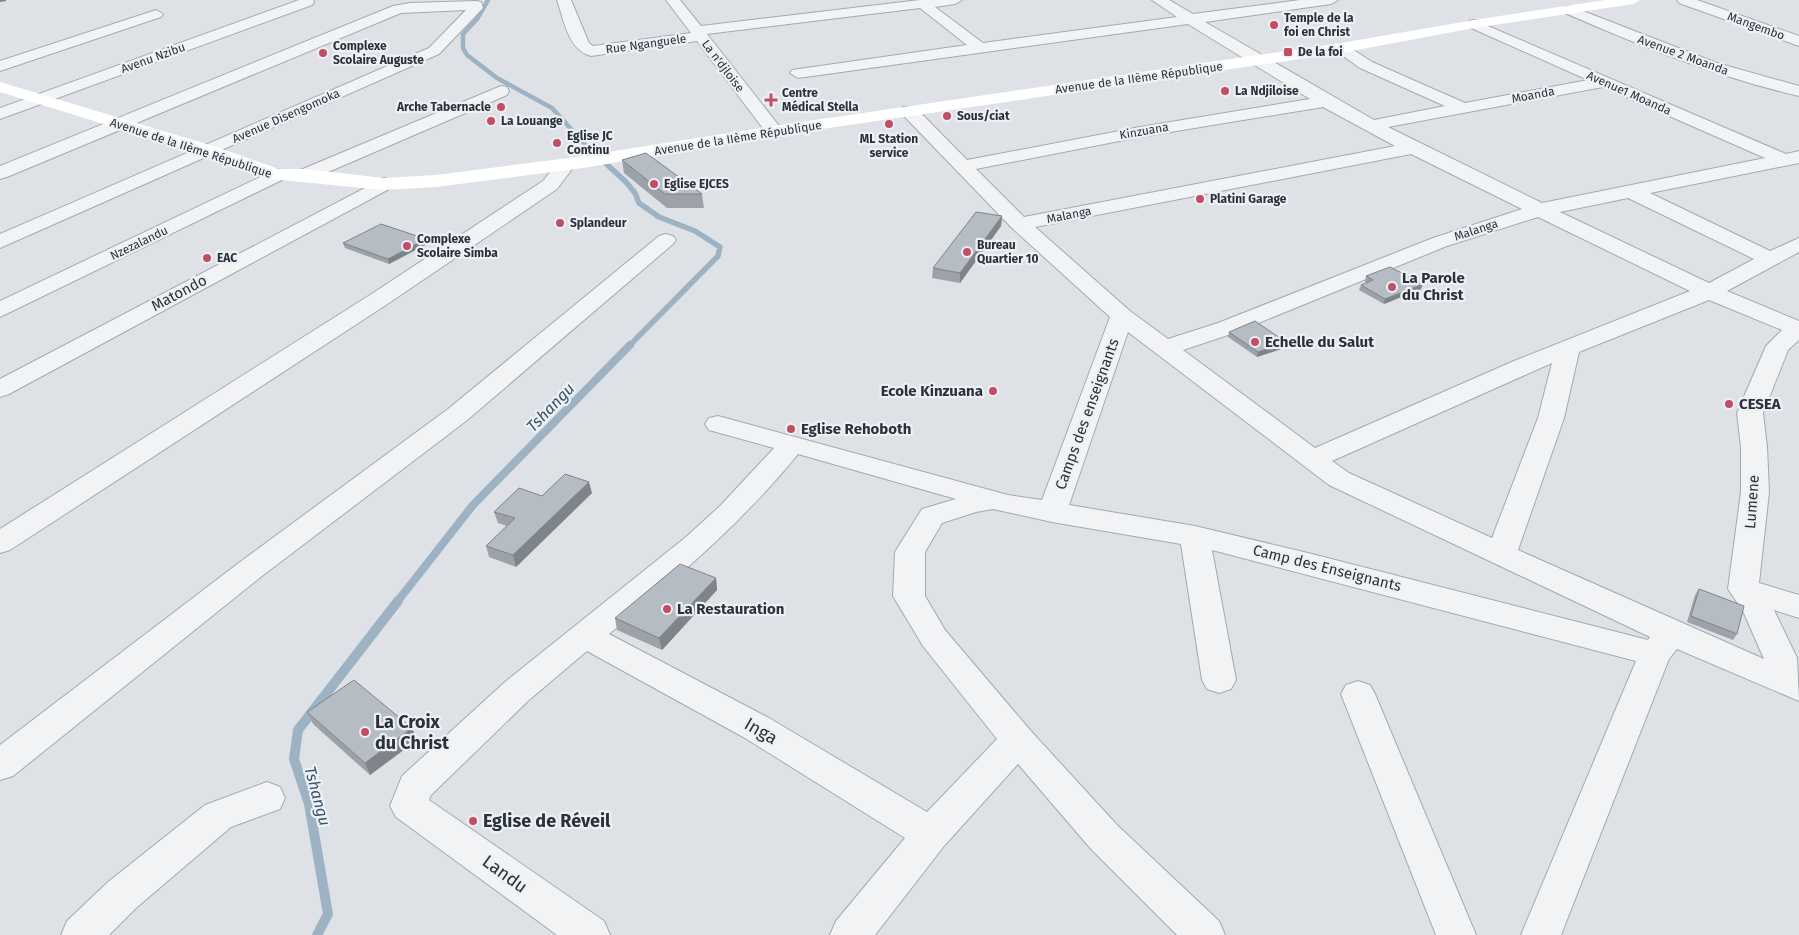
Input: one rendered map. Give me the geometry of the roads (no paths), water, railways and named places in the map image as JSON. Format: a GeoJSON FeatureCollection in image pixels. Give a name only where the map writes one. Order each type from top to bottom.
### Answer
{"type":"FeatureCollection","features":[{"type":"Feature","properties":{"kind":"street","name":"Rue Nganguele"},"geometry":{"type":"LineString","coordinates":[[564,0],[582,46],[591,51],[882,4],[923,4],[955,0]]}},
{"type":"Feature","properties":{"kind":"street","name":"La n'djloise"},"geometry":{"type":"LineString","coordinates":[[673,0],[774,131]]}},
{"type":"Feature","properties":{"kind":"street"},"geometry":{"type":"LineString","coordinates":[[1159,0],[1326,101],[1413,148],[1709,292],[1799,329]]}},
{"type":"Feature","properties":{"kind":"street"},"geometry":{"type":"LineString","coordinates":[[798,73],[1331,0]]}},
{"type":"Feature","properties":{"kind":"street","name":"Mangembo"},"geometry":{"type":"LineString","coordinates":[[1684,0],[1799,41]]}},
{"type":"Feature","properties":{"kind":"street","name":"Avenue de la IIème République"},"geometry":{"type":"LineString","coordinates":[[0,87],[206,150],[277,175],[305,174],[384,184],[481,177],[566,165],[774,131],[1341,48],[1474,24],[1622,1]]}},
{"type":"Feature","properties":{"kind":"street","name":"Avenu Nzibu"},"geometry":{"type":"LineString","coordinates":[[0,114],[307,2]]}},
{"type":"Feature","properties":{"kind":"street"},"geometry":{"type":"LineString","coordinates":[[923,4],[980,48]]}},
{"type":"Feature","properties":{"kind":"street","name":"Avenue Disengomoka"},"geometry":{"type":"LineString","coordinates":[[0,242],[434,51],[476,8],[476,5],[410,6],[398,9],[119,124]]}},
{"type":"Feature","properties":{"kind":"street"},"geometry":{"type":"LineString","coordinates":[[761,7],[776,20]]}},
{"type":"Feature","properties":{"kind":"street","name":"Avenue 2 Moanda"},"geometry":{"type":"LineString","coordinates":[[1570,10],[1668,52],[1718,70],[1799,91]]}},
{"type":"Feature","properties":{"kind":"street"},"geometry":{"type":"LineString","coordinates":[[0,66],[156,14]]}},
{"type":"Feature","properties":{"kind":"street","name":"Avenue1 Moanda"},"geometry":{"type":"LineString","coordinates":[[1474,24],[1602,82],[1791,159]]}},
{"type":"Feature","properties":{"kind":"street"},"geometry":{"type":"LineString","coordinates":[[1341,48],[1375,70],[1465,109]]}},
{"type":"Feature","properties":{"kind":"street","name":"Moanda"},"geometry":{"type":"LineString","coordinates":[[1373,125],[1602,82]]}},
{"type":"Feature","properties":{"kind":"street"},"geometry":{"type":"LineString","coordinates":[[305,174],[501,91]]}},
{"type":"Feature","properties":{"kind":"street","name":"Kinzuana"},"geometry":{"type":"LineString","coordinates":[[963,166],[1140,132],[1326,101]]}},
{"type":"Feature","properties":{"kind":"street"},"geometry":{"type":"LineString","coordinates":[[910,111],[1020,224],[1122,316],[1339,479],[1502,554],[1663,644],[1790,684]]}},
{"type":"Feature","properties":{"kind":"street"},"geometry":{"type":"LineString","coordinates":[[0,173],[119,124]]}},
{"type":"Feature","properties":{"kind":"street","name":"Malanga"},"geometry":{"type":"LineString","coordinates":[[1020,224],[1413,148]]}},
{"type":"Feature","properties":{"kind":"street","name":"Malanga"},"geometry":{"type":"LineString","coordinates":[[1166,348],[1226,328],[1440,242],[1538,210],[1791,159]]}},
{"type":"Feature","properties":{"kind":"street"},"geometry":{"type":"LineString","coordinates":[[0,542],[378,300],[518,207],[550,185],[566,165]]}},
{"type":"Feature","properties":{"kind":"street","name":"Nzezalandu"},"geometry":{"type":"LineString","coordinates":[[0,310],[277,175]]}},
{"type":"Feature","properties":{"kind":"street","name":"Matondo"},"geometry":{"type":"LineString","coordinates":[[0,389],[384,184]]}},
{"type":"Feature","properties":{"kind":"street"},"geometry":{"type":"LineString","coordinates":[[1630,191],[1770,259]]}},
{"type":"Feature","properties":{"kind":"street"},"geometry":{"type":"LineString","coordinates":[[0,765],[251,569],[457,415],[666,240]]}},
{"type":"Feature","properties":{"kind":"street"},"geometry":{"type":"LineString","coordinates":[[1313,459],[1568,348],[1709,292],[1799,244]]}},
{"type":"Feature","properties":{"kind":"street","name":"Camps des enseignants"},"geometry":{"type":"LineString","coordinates":[[1052,513],[1122,316]]}},
{"type":"Feature","properties":{"kind":"street","name":"Lumene"},"geometry":{"type":"LineString","coordinates":[[1743,589],[1755,492],[1754,447],[1750,413],[1778,346],[1799,329]]}},
{"type":"Feature","properties":{"kind":"street"},"geometry":{"type":"LineString","coordinates":[[1502,554],[1551,418],[1568,348]]}},
{"type":"Feature","properties":{"kind":"street"},"geometry":{"type":"LineString","coordinates":[[718,424],[994,500]]}},
{"type":"Feature","properties":{"kind":"street"},"geometry":{"type":"LineString","coordinates":[[586,636],[682,556],[725,517],[768,475],[792,444]]}},
{"type":"Feature","properties":{"kind":"street"},"geometry":{"type":"LineString","coordinates":[[994,500],[973,503],[932,516],[910,552],[909,596],[934,638],[1018,740],[1104,837],[1205,935]]}},
{"type":"Feature","properties":{"kind":"street","name":"Camp des Enseignants"},"geometry":{"type":"LineString","coordinates":[[994,500],[1052,513],[1195,536],[1663,644]]}},
{"type":"Feature","properties":{"kind":"street"},"geometry":{"type":"LineString","coordinates":[[1195,536],[1219,680]]}},
{"type":"Feature","properties":{"kind":"street"},"geometry":{"type":"LineString","coordinates":[[1743,589],[1799,607]]}},
{"type":"Feature","properties":{"kind":"street"},"geometry":{"type":"LineString","coordinates":[[1743,589],[1756,606],[1781,658],[1790,684]]}},
{"type":"Feature","properties":{"kind":"street","name":"Landu"},"geometry":{"type":"LineString","coordinates":[[586,636],[517,691],[415,787],[409,806],[590,935]]}},
{"type":"Feature","properties":{"kind":"street","name":"Inga"},"geometry":{"type":"LineString","coordinates":[[586,636],[757,728],[931,834]]}},
{"type":"Feature","properties":{"kind":"street"},"geometry":{"type":"LineString","coordinates":[[1541,935],[1663,644]]}},
{"type":"Feature","properties":{"kind":"street"},"geometry":{"type":"LineString","coordinates":[[1358,694],[1456,935]]}},
{"type":"Feature","properties":{"kind":"street"},"geometry":{"type":"LineString","coordinates":[[850,935],[931,834],[1018,740]]}},
{"type":"Feature","properties":{"kind":"street"},"geometry":{"type":"LineString","coordinates":[[81,935],[122,895],[218,816],[267,798]]}},
{"type":"Feature","properties":{"kind":"waterway","name":"Tshangu"},"geometry":{"type":"LineString","coordinates":[[488,0],[477,19],[463,34],[463,48],[467,55],[497,78],[552,108],[591,151]]}},
{"type":"Feature","properties":{"kind":"waterway","name":"Tshangu"},"geometry":{"type":"LineString","coordinates":[[590,149],[626,182],[635,193],[639,203],[659,217],[695,231],[720,247],[718,256],[629,346]]}},
{"type":"Feature","properties":{"kind":"waterway","name":"Tshangu"},"geometry":{"type":"LineString","coordinates":[[397,602],[473,505],[630,345]]}},
{"type":"Feature","properties":{"kind":"waterway","name":"Tshangu"},"geometry":{"type":"LineString","coordinates":[[317,935],[328,914],[309,804],[294,759],[298,730],[398,601]]}},
{"type":"Feature","properties":{"kind":"place","name":"Temple de la foi en Christ"},"geometry":{"type":"Point","coordinates":[1274,25]}},
{"type":"Feature","properties":{"kind":"place","name":"De la foi"},"geometry":{"type":"Point","coordinates":[1288,52]}},
{"type":"Feature","properties":{"kind":"place","name":"Complexe Scolaire Auguste"},"geometry":{"type":"Point","coordinates":[323,53]}},
{"type":"Feature","properties":{"kind":"place","name":"La Ndjiloise"},"geometry":{"type":"Point","coordinates":[1225,91]}},
{"type":"Feature","properties":{"kind":"place","name":"Centre Médical Stella"},"geometry":{"type":"Point","coordinates":[771,100]}},
{"type":"Feature","properties":{"kind":"place","name":"Arche Tabernacle"},"geometry":{"type":"Point","coordinates":[501,107]}},
{"type":"Feature","properties":{"kind":"place","name":"Sous/ciat"},"geometry":{"type":"Point","coordinates":[947,116]}},
{"type":"Feature","properties":{"kind":"place","name":"La Louange"},"geometry":{"type":"Point","coordinates":[491,121]}},
{"type":"Feature","properties":{"kind":"place","name":"ML Station service"},"geometry":{"type":"Point","coordinates":[889,124]}},
{"type":"Feature","properties":{"kind":"place","name":"Eglise JC Continu"},"geometry":{"type":"Point","coordinates":[557,143]}},
{"type":"Feature","properties":{"kind":"place","name":"Eglise EJCES"},"geometry":{"type":"Point","coordinates":[654,184]}},
{"type":"Feature","properties":{"kind":"place","name":"Platini Garage"},"geometry":{"type":"Point","coordinates":[1200,199]}},
{"type":"Feature","properties":{"kind":"place","name":"Splandeur"},"geometry":{"type":"Point","coordinates":[560,223]}},
{"type":"Feature","properties":{"kind":"place","name":"Complexe Scolaire Simba"},"geometry":{"type":"Point","coordinates":[407,246]}},
{"type":"Feature","properties":{"kind":"place","name":"Bureau Quartier 10"},"geometry":{"type":"Point","coordinates":[967,252]}},
{"type":"Feature","properties":{"kind":"place","name":"EAC"},"geometry":{"type":"Point","coordinates":[207,258]}},
{"type":"Feature","properties":{"kind":"place","name":"La Parole du Christ"},"geometry":{"type":"Point","coordinates":[1392,287]}},
{"type":"Feature","properties":{"kind":"place","name":"Echelle du Salut"},"geometry":{"type":"Point","coordinates":[1255,342]}},
{"type":"Feature","properties":{"kind":"place","name":"Ecole Kinzuana"},"geometry":{"type":"Point","coordinates":[993,391]}},
{"type":"Feature","properties":{"kind":"place","name":"CESEA"},"geometry":{"type":"Point","coordinates":[1729,404]}},
{"type":"Feature","properties":{"kind":"place","name":"Eglise Rehoboth"},"geometry":{"type":"Point","coordinates":[791,429]}},
{"type":"Feature","properties":{"kind":"place","name":"La Restauration"},"geometry":{"type":"Point","coordinates":[667,609]}},
{"type":"Feature","properties":{"kind":"place","name":"La Croix du Christ"},"geometry":{"type":"Point","coordinates":[365,732]}},
{"type":"Feature","properties":{"kind":"place","name":"Eglise de Réveil"},"geometry":{"type":"Point","coordinates":[473,821]}}]}
